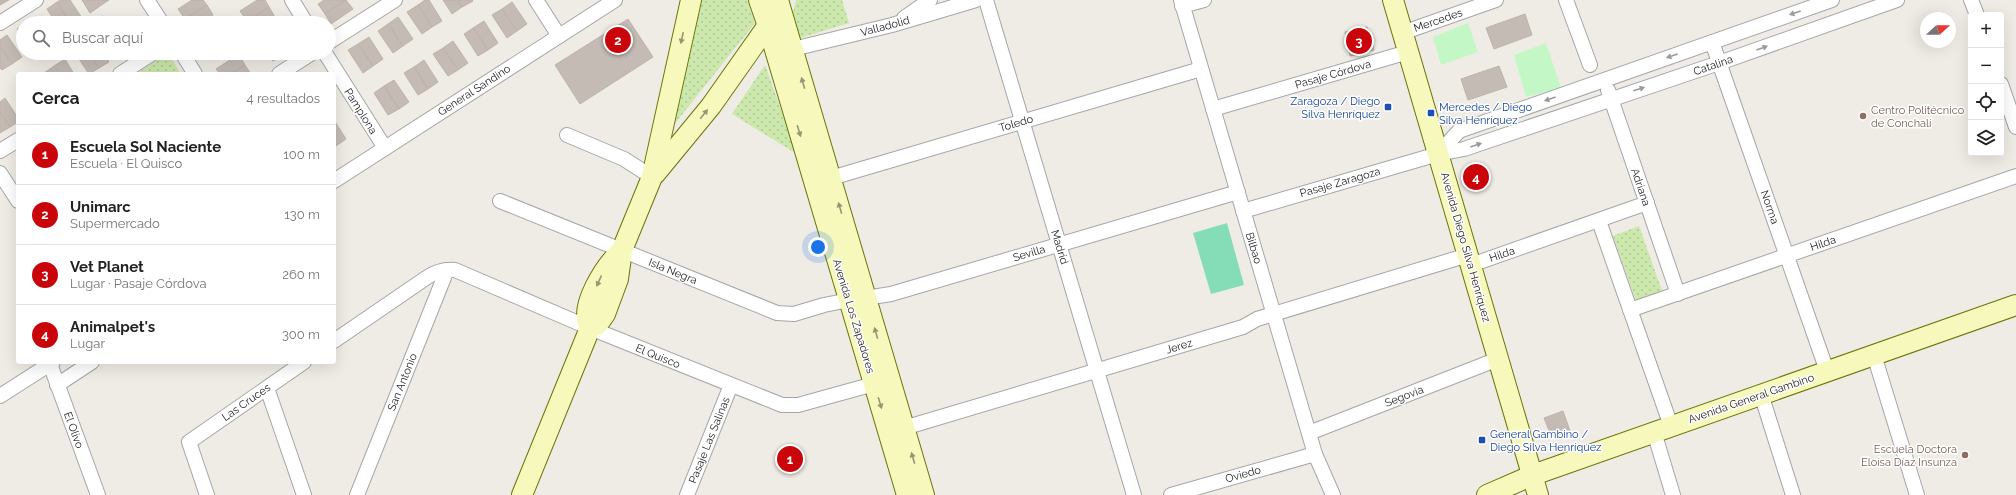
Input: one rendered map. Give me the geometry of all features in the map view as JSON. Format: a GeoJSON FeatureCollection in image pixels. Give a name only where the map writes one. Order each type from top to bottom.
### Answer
{"type":"FeatureCollection","features":[{"type":"Feature","properties":{"kind":"main road"},"geometry":{"type":"LineString","coordinates":[[522,495],[590,328],[602,319],[618,279],[622,250],[652,177],[691,0]]}},
{"type":"Feature","properties":{"kind":"main road","name":"Avenida Los Zapadores"},"geometry":{"type":"LineString","coordinates":[[758,0],[768,26],[858,299],[896,430],[907,495]]}},
{"type":"Feature","properties":{"kind":"main road","name":"Avenida Diego Silva Henríquez"},"geometry":{"type":"LineString","coordinates":[[1393,0],[1538,495]]}},
{"type":"Feature","properties":{"kind":"main road"},"geometry":{"type":"LineString","coordinates":[[652,177],[711,106],[768,26],[781,2]]}},
{"type":"Feature","properties":{"kind":"main road","name":"Avenida Los Zapadores"},"geometry":{"type":"LineString","coordinates":[[781,2],[793,49],[831,178],[858,299],[874,384],[924,495]]}},
{"type":"Feature","properties":{"kind":"main road"},"geometry":{"type":"LineString","coordinates":[[664,126],[685,137]]}},
{"type":"Feature","properties":{"kind":"main road","name":"Avenida General Gambino"},"geometry":{"type":"LineString","coordinates":[[1487,495],[1532,475],[2016,305]]}},
{"type":"Feature","properties":{"kind":"street"},"geometry":{"type":"LineString","coordinates":[[0,23],[36,0]]}},
{"type":"Feature","properties":{"kind":"street"},"geometry":{"type":"LineString","coordinates":[[147,0],[157,16]]}},
{"type":"Feature","properties":{"kind":"street"},"geometry":{"type":"LineString","coordinates":[[292,0],[302,16]]}},
{"type":"Feature","properties":{"kind":"street"},"geometry":{"type":"LineString","coordinates":[[336,38],[395,0]]}},
{"type":"Feature","properties":{"kind":"street"},"geometry":{"type":"LineString","coordinates":[[536,0],[559,36]]}},
{"type":"Feature","properties":{"kind":"street","name":"General Sandino"},"geometry":{"type":"LineString","coordinates":[[336,180],[615,0]]}},
{"type":"Feature","properties":{"kind":"street"},"geometry":{"type":"LineString","coordinates":[[892,25],[930,0]]}},
{"type":"Feature","properties":{"kind":"street","name":"Valladolid"},"geometry":{"type":"LineString","coordinates":[[793,49],[892,25],[976,0]]}},
{"type":"Feature","properties":{"kind":"street","name":"Madrid"},"geometry":{"type":"LineString","coordinates":[[986,0],[1134,495]]}},
{"type":"Feature","properties":{"kind":"street"},"geometry":{"type":"LineString","coordinates":[[1182,3],[1204,0]]}},
{"type":"Feature","properties":{"kind":"street","name":"Mercedes"},"geometry":{"type":"LineString","coordinates":[[1402,33],[1496,0]]}},
{"type":"Feature","properties":{"kind":"street"},"geometry":{"type":"LineString","coordinates":[[1566,0],[1590,65]]}},
{"type":"Feature","properties":{"kind":"street","name":"Catalina"},"geometry":{"type":"LineString","coordinates":[[1438,154],[1459,131],[1832,0]]}},
{"type":"Feature","properties":{"kind":"street","name":"Catalina"},"geometry":{"type":"LineString","coordinates":[[1438,154],[1464,149],[1611,98],[1719,63],[1897,0]]}},
{"type":"Feature","properties":{"kind":"street"},"geometry":{"type":"LineString","coordinates":[[1972,0],[1976,12]]}},
{"type":"Feature","properties":{"kind":"street","name":"Bilbao"},"geometry":{"type":"LineString","coordinates":[[1182,3],[1315,454],[1333,495]]}},
{"type":"Feature","properties":{"kind":"street","name":"Norma"},"geometry":{"type":"LineString","coordinates":[[1712,42],[1827,372]]}},
{"type":"Feature","properties":{"kind":"street","name":"Pasaje Córdova"},"geometry":{"type":"LineString","coordinates":[[1213,108],[1408,52]]}},
{"type":"Feature","properties":{"kind":"street"},"geometry":{"type":"LineString","coordinates":[[123,72],[141,60]]}},
{"type":"Feature","properties":{"kind":"street"},"geometry":{"type":"LineString","coordinates":[[186,60],[194,72]]}},
{"type":"Feature","properties":{"kind":"street"},"geometry":{"type":"LineString","coordinates":[[282,72],[301,60]]}},
{"type":"Feature","properties":{"kind":"street","name":"Pamplona"},"geometry":{"type":"LineString","coordinates":[[329,60],[385,148]]}},
{"type":"Feature","properties":{"kind":"street","name":"Toledo"},"geometry":{"type":"LineString","coordinates":[[831,178],[1201,69]]}},
{"type":"Feature","properties":{"kind":"street","name":"Adriana"},"geometry":{"type":"LineString","coordinates":[[1605,80],[1678,294]]}},
{"type":"Feature","properties":{"kind":"street"},"geometry":{"type":"LineString","coordinates":[[2004,93],[2016,127]]}},
{"type":"Feature","properties":{"kind":"street"},"geometry":{"type":"LineString","coordinates":[[1524,108],[1529,126]]}},
{"type":"Feature","properties":{"kind":"street"},"geometry":{"type":"LineString","coordinates":[[567,135],[624,159],[652,177]]}},
{"type":"Feature","properties":{"kind":"street"},"geometry":{"type":"LineString","coordinates":[[0,151],[16,141]]}},
{"type":"Feature","properties":{"kind":"street","name":"Pasaje Zaragoza"},"geometry":{"type":"LineString","coordinates":[[1243,211],[1438,154]]}},
{"type":"Feature","properties":{"kind":"street"},"geometry":{"type":"LineString","coordinates":[[0,173],[16,198]]}},
{"type":"Feature","properties":{"kind":"street","name":"Hilda"},"geometry":{"type":"LineString","coordinates":[[1630,310],[2016,176]]}},
{"type":"Feature","properties":{"kind":"street","name":"Sevilla"},"geometry":{"type":"LineString","coordinates":[[858,299],[891,294],[1238,192]]}},
{"type":"Feature","properties":{"kind":"street","name":"Isla Negra"},"geometry":{"type":"LineString","coordinates":[[500,201],[782,314],[794,314],[824,305],[858,299]]}},
{"type":"Feature","properties":{"kind":"street","name":"Hilda"},"geometry":{"type":"LineString","coordinates":[[1469,260],[1599,221],[1647,203]]}},
{"type":"Feature","properties":{"kind":"street"},"geometry":{"type":"LineString","coordinates":[[1599,221],[1630,310],[1662,429],[1673,495]]}},
{"type":"Feature","properties":{"kind":"street","name":"Jerez"},"geometry":{"type":"LineString","coordinates":[[896,430],[1244,327],[1257,320],[1274,314],[1469,260]]}},
{"type":"Feature","properties":{"kind":"street"},"geometry":{"type":"LineString","coordinates":[[336,340],[426,278],[438,272],[447,270]]}},
{"type":"Feature","properties":{"kind":"street","name":"El Quisco"},"geometry":{"type":"LineString","coordinates":[[447,270],[455,270],[590,328],[774,403],[790,406],[874,384]]}},
{"type":"Feature","properties":{"kind":"street","name":"San Antonio"},"geometry":{"type":"LineString","coordinates":[[357,495],[447,270]]}},
{"type":"Feature","properties":{"kind":"street"},"geometry":{"type":"LineString","coordinates":[[1874,355],[1917,495]]}},
{"type":"Feature","properties":{"kind":"street","name":"Segovia"},"geometry":{"type":"LineString","coordinates":[[1309,433],[1498,359]]}},
{"type":"Feature","properties":{"kind":"street"},"geometry":{"type":"LineString","coordinates":[[0,396],[50,364]]}},
{"type":"Feature","properties":{"kind":"street","name":"El Olivo"},"geometry":{"type":"LineString","coordinates":[[52,364],[57,385],[98,495]]}},
{"type":"Feature","properties":{"kind":"street"},"geometry":{"type":"LineString","coordinates":[[57,385],[89,364]]}},
{"type":"Feature","properties":{"kind":"street","name":"Las Cruces"},"geometry":{"type":"LineString","coordinates":[[207,495],[188,442],[301,364]]}},
{"type":"Feature","properties":{"kind":"street","name":"Pasaje Las Salinas"},"geometry":{"type":"LineString","coordinates":[[687,495],[731,386]]}},
{"type":"Feature","properties":{"kind":"street"},"geometry":{"type":"LineString","coordinates":[[267,388],[304,495]]}},
{"type":"Feature","properties":{"kind":"street"},"geometry":{"type":"LineString","coordinates":[[1761,394],[1793,495]]}},
{"type":"Feature","properties":{"kind":"street","name":"Oviedo"},"geometry":{"type":"LineString","coordinates":[[1172,495],[1315,454]]}},
{"type":"Feature","properties":{"kind":"green space"},"geometry":{"type":"Polygon","coordinates":[[[702,0],[747,0],[755,23],[673,126],[702,0]]]}},
{"type":"Feature","properties":{"kind":"green space"},"geometry":{"type":"Polygon","coordinates":[[[796,0],[842,0],[849,23],[800,38],[792,17],[796,0]]]}},
{"type":"Feature","properties":{"kind":"green space"},"geometry":{"type":"Polygon","coordinates":[[[1468,23],[1478,52],[1441,65],[1433,37],[1468,23]]]}},
{"type":"Feature","properties":{"kind":"green space"},"geometry":{"type":"Polygon","coordinates":[[[1546,43],[1561,88],[1526,97],[1514,55],[1546,43]]]}},
{"type":"Feature","properties":{"kind":"green space"},"geometry":{"type":"Polygon","coordinates":[[[157,60],[172,60],[180,72],[139,72],[157,60]]]}},
{"type":"Feature","properties":{"kind":"green space"},"geometry":{"type":"Polygon","coordinates":[[[765,65],[797,154],[732,114],[765,65]]]}},
{"type":"Feature","properties":{"kind":"green space"},"geometry":{"type":"Polygon","coordinates":[[[1227,223],[1244,285],[1211,294],[1193,233],[1227,223]]]}},
{"type":"Feature","properties":{"kind":"green space"},"geometry":{"type":"Polygon","coordinates":[[[1639,226],[1662,291],[1636,301],[1613,236],[1639,226]]]}},
{"type":"Feature","properties":{"kind":"building"},"geometry":{"type":"Polygon","coordinates":[[[0,0],[9,0],[0,5],[0,0]]]}},
{"type":"Feature","properties":{"kind":"building"},"geometry":{"type":"Polygon","coordinates":[[[61,0],[70,0],[81,16],[66,16],[57,2],[61,0]]]}},
{"type":"Feature","properties":{"kind":"building"},"geometry":{"type":"Polygon","coordinates":[[[82,0],[97,0],[100,6],[90,13],[82,0]]]}},
{"type":"Feature","properties":{"kind":"building"},"geometry":{"type":"Polygon","coordinates":[[[97,0],[109,0],[100,6],[97,0]]]}},
{"type":"Feature","properties":{"kind":"building"},"geometry":{"type":"Polygon","coordinates":[[[192,0],[203,0],[207,5],[190,16],[183,16],[178,9],[192,0]]]}},
{"type":"Feature","properties":{"kind":"building"},"geometry":{"type":"Polygon","coordinates":[[[257,0],[265,0],[269,7],[255,16],[244,16],[240,11],[257,0]]]}},
{"type":"Feature","properties":{"kind":"building"},"geometry":{"type":"Polygon","coordinates":[[[324,0],[346,0],[325,14],[318,4],[324,0]]]}},
{"type":"Feature","properties":{"kind":"building"},"geometry":{"type":"Polygon","coordinates":[[[346,0],[353,9],[336,21],[336,16],[326,16],[325,14],[346,0]]]}},
{"type":"Feature","properties":{"kind":"building"},"geometry":{"type":"Polygon","coordinates":[[[425,0],[429,0],[442,21],[432,27],[418,5],[425,0]]]}},
{"type":"Feature","properties":{"kind":"building"},"geometry":{"type":"Polygon","coordinates":[[[443,0],[458,0],[462,7],[452,14],[443,0]]]}},
{"type":"Feature","properties":{"kind":"building"},"geometry":{"type":"Polygon","coordinates":[[[458,0],[472,0],[473,1],[462,7],[458,0]]]}},
{"type":"Feature","properties":{"kind":"building"},"geometry":{"type":"Polygon","coordinates":[[[57,2],[66,16],[52,16],[47,9],[57,2]]]}},
{"type":"Feature","properties":{"kind":"building"},"geometry":{"type":"Polygon","coordinates":[[[512,2],[527,24],[517,31],[502,9],[512,2]]]}},
{"type":"Feature","properties":{"kind":"building"},"geometry":{"type":"Polygon","coordinates":[[[207,5],[213,15],[212,16],[190,16],[207,5]]]}},
{"type":"Feature","properties":{"kind":"building"},"geometry":{"type":"Polygon","coordinates":[[[418,5],[432,27],[422,34],[407,12],[418,5]]]}},
{"type":"Feature","properties":{"kind":"building"},"geometry":{"type":"Polygon","coordinates":[[[269,7],[274,16],[255,16],[269,7]]]}},
{"type":"Feature","properties":{"kind":"building"},"geometry":{"type":"Polygon","coordinates":[[[502,9],[517,31],[507,38],[492,15],[502,9]]]}},
{"type":"Feature","properties":{"kind":"building"},"geometry":{"type":"Polygon","coordinates":[[[1525,14],[1532,35],[1494,49],[1486,28],[1525,14]]]}},
{"type":"Feature","properties":{"kind":"building"},"geometry":{"type":"Polygon","coordinates":[[[398,17],[413,39],[403,46],[388,24],[398,17]]]}},
{"type":"Feature","properties":{"kind":"building"},"geometry":{"type":"Polygon","coordinates":[[[628,19],[653,57],[580,104],[555,65],[628,19]]]}},
{"type":"Feature","properties":{"kind":"building"},"geometry":{"type":"Polygon","coordinates":[[[484,21],[498,43],[488,50],[473,28],[484,21]]]}},
{"type":"Feature","properties":{"kind":"building"},"geometry":{"type":"Polygon","coordinates":[[[388,24],[403,46],[393,53],[378,31],[388,24]]]}},
{"type":"Feature","properties":{"kind":"building"},"geometry":{"type":"Polygon","coordinates":[[[1367,27],[1374,50],[1350,56],[1345,32],[1367,27]]]}},
{"type":"Feature","properties":{"kind":"building"},"geometry":{"type":"Polygon","coordinates":[[[473,28],[488,50],[478,56],[464,34],[473,28]]]}},
{"type":"Feature","properties":{"kind":"building"},"geometry":{"type":"Polygon","coordinates":[[[7,35],[16,48],[16,60],[18,60],[12,64],[0,46],[0,40],[7,35]]]}},
{"type":"Feature","properties":{"kind":"building"},"geometry":{"type":"Polygon","coordinates":[[[369,37],[383,59],[373,66],[358,44],[369,37]]]}},
{"type":"Feature","properties":{"kind":"building"},"geometry":{"type":"Polygon","coordinates":[[[453,41],[468,63],[458,70],[443,48],[453,41]]]}},
{"type":"Feature","properties":{"kind":"building"},"geometry":{"type":"Polygon","coordinates":[[[358,44],[373,66],[363,73],[348,50],[358,44]]]}},
{"type":"Feature","properties":{"kind":"building"},"geometry":{"type":"Polygon","coordinates":[[[0,46],[12,64],[2,70],[0,68],[0,46]]]}},
{"type":"Feature","properties":{"kind":"building"},"geometry":{"type":"Polygon","coordinates":[[[443,48],[458,70],[448,76],[433,54],[443,48]]]}},
{"type":"Feature","properties":{"kind":"building"},"geometry":{"type":"Polygon","coordinates":[[[66,60],[73,72],[58,72],[54,66],[66,60]]]}},
{"type":"Feature","properties":{"kind":"building"},"geometry":{"type":"Polygon","coordinates":[[[80,60],[94,60],[99,68],[92,72],[88,72],[80,60]]]}},
{"type":"Feature","properties":{"kind":"building"},"geometry":{"type":"Polygon","coordinates":[[[94,60],[108,60],[109,62],[99,68],[94,60]]]}},
{"type":"Feature","properties":{"kind":"building"},"geometry":{"type":"Polygon","coordinates":[[[230,60],[242,60],[245,65],[233,72],[218,72],[216,69],[230,60]]]}},
{"type":"Feature","properties":{"kind":"building"},"geometry":{"type":"Polygon","coordinates":[[[424,60],[438,82],[428,89],[414,67],[424,60]]]}},
{"type":"Feature","properties":{"kind":"building"},"geometry":{"type":"Polygon","coordinates":[[[245,65],[250,72],[233,72],[245,65]]]}},
{"type":"Feature","properties":{"kind":"building"},"geometry":{"type":"Polygon","coordinates":[[[54,66],[58,72],[45,72],[54,66]]]}},
{"type":"Feature","properties":{"kind":"building"},"geometry":{"type":"Polygon","coordinates":[[[1499,66],[1507,87],[1468,100],[1461,79],[1499,66]]]}},
{"type":"Feature","properties":{"kind":"building"},"geometry":{"type":"Polygon","coordinates":[[[414,67],[428,89],[418,95],[404,73],[414,67]]]}},
{"type":"Feature","properties":{"kind":"building"},"geometry":{"type":"Polygon","coordinates":[[[394,80],[409,102],[399,109],[384,86],[394,80]]]}},
{"type":"Feature","properties":{"kind":"building"},"geometry":{"type":"Polygon","coordinates":[[[384,86],[399,109],[388,115],[374,93],[384,86]]]}},
{"type":"Feature","properties":{"kind":"building"},"geometry":{"type":"Polygon","coordinates":[[[5,98],[16,115],[16,123],[10,127],[0,112],[0,102],[5,98]]]}},
{"type":"Feature","properties":{"kind":"building"},"geometry":{"type":"Polygon","coordinates":[[[0,112],[10,127],[0,133],[0,112]]]}},
{"type":"Feature","properties":{"kind":"building"},"geometry":{"type":"Polygon","coordinates":[[[336,123],[346,139],[336,146],[336,123]]]}},
{"type":"Feature","properties":{"kind":"building"},"geometry":{"type":"Polygon","coordinates":[[[1482,169],[1486,181],[1471,186],[1467,174],[1482,169]]]}},
{"type":"Feature","properties":{"kind":"building"},"geometry":{"type":"Polygon","coordinates":[[[1563,411],[1570,431],[1552,438],[1544,418],[1563,411]]]}},
{"type":"Feature","properties":{"kind":"place","name":"Unimarc"},"geometry":{"type":"Point","coordinates":[618,40]}},
{"type":"Feature","properties":{"kind":"place","name":"Vet Planet"},"geometry":{"type":"Point","coordinates":[1359,41]}},
{"type":"Feature","properties":{"kind":"place","name":"Zaragoza / Diego Silva Henríquez"},"geometry":{"type":"Point","coordinates":[1388,107]}},
{"type":"Feature","properties":{"kind":"place","name":"Mercedes / Diego Silva Henríquez"},"geometry":{"type":"Point","coordinates":[1431,113]}},
{"type":"Feature","properties":{"kind":"place","name":"Centro Politécnico de Conchalí"},"geometry":{"type":"Point","coordinates":[1863,116]}},
{"type":"Feature","properties":{"kind":"place","name":"Animalpet's"},"geometry":{"type":"Point","coordinates":[1476,177]}},
{"type":"Feature","properties":{"kind":"place","name":"General Gambino / Diego Silva Henríquez"},"geometry":{"type":"Point","coordinates":[1482,440]}},
{"type":"Feature","properties":{"kind":"place","name":"Escuela Doctora Eloísa Díaz Insunza"},"geometry":{"type":"Point","coordinates":[1965,455]}},
{"type":"Feature","properties":{"kind":"place","name":"Escuela Sol Naciente"},"geometry":{"type":"Point","coordinates":[790,459]}}]}
